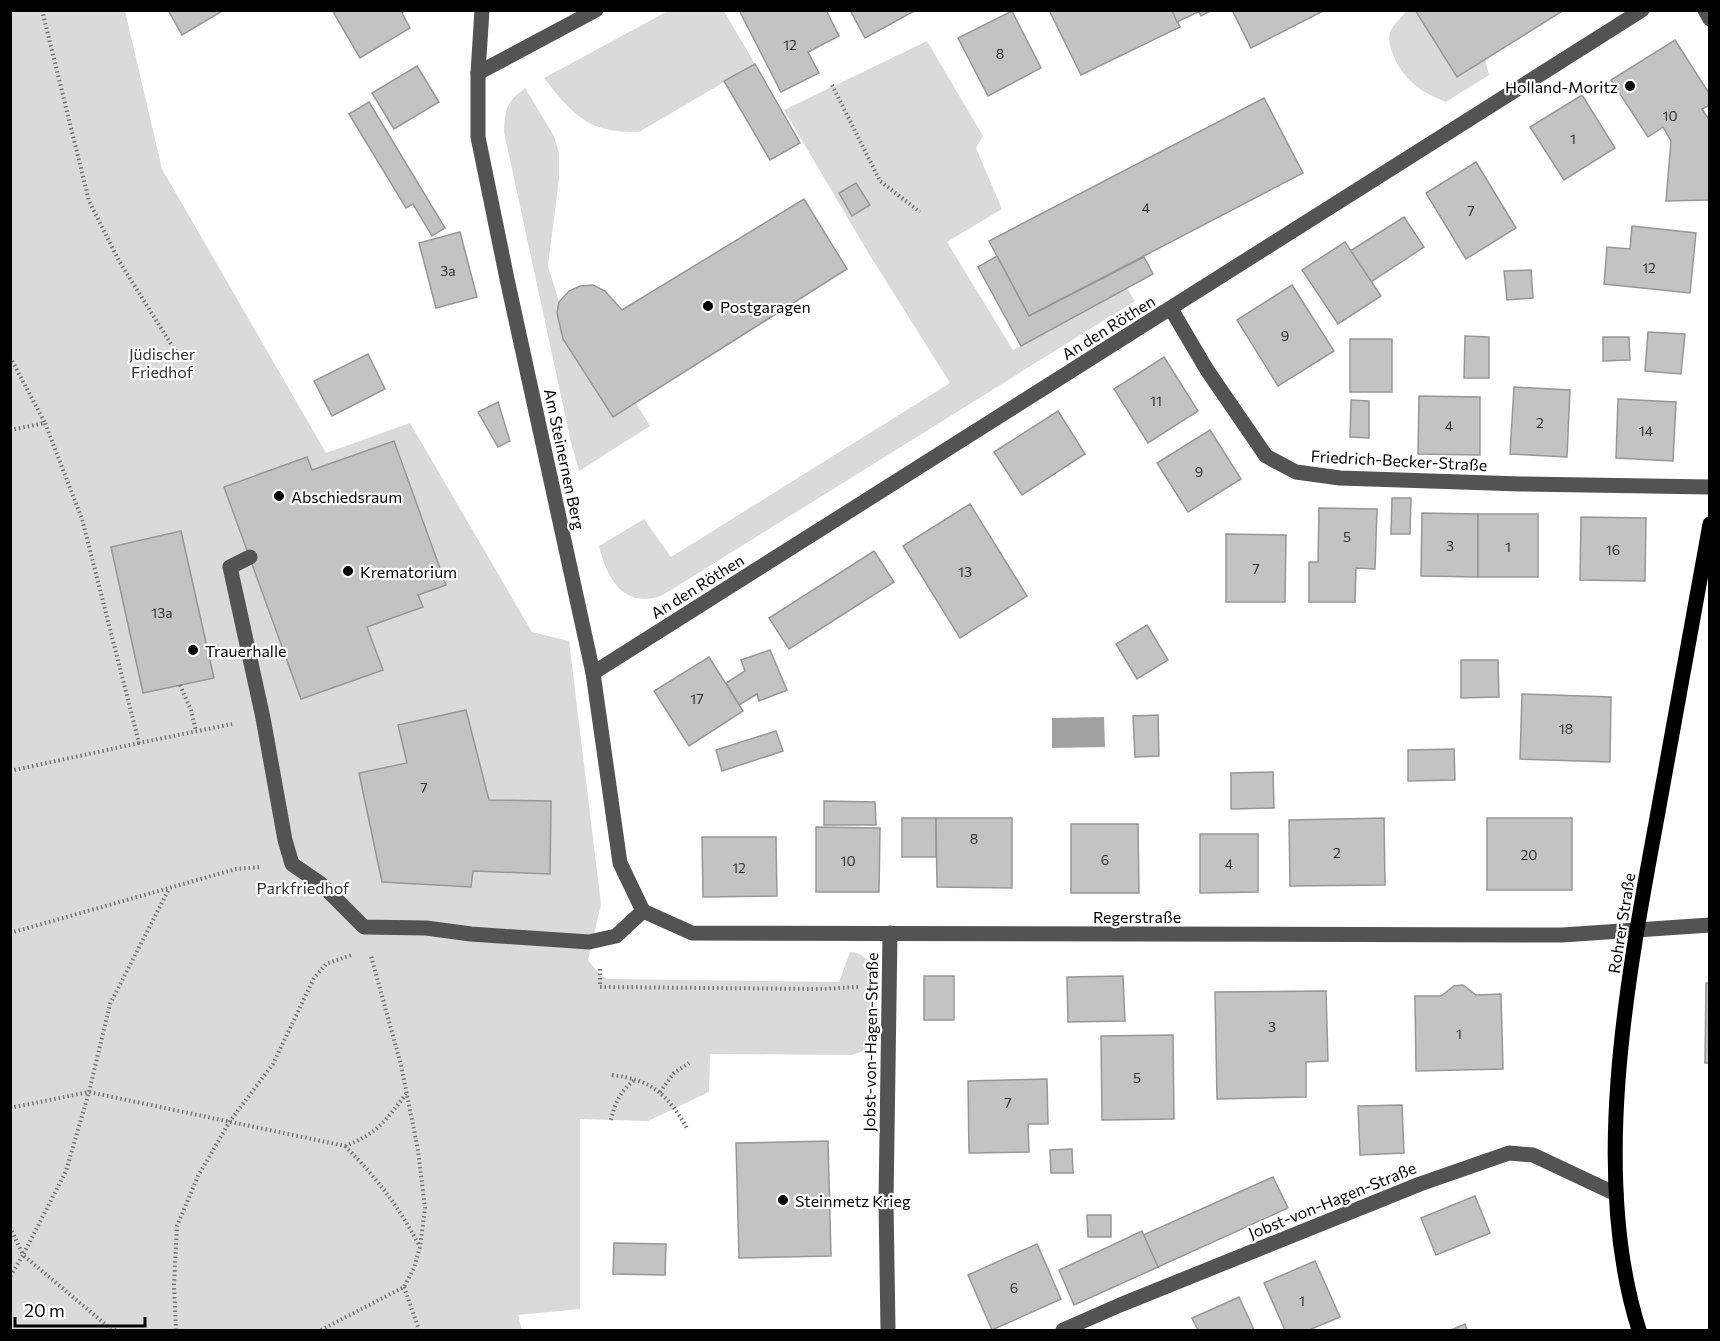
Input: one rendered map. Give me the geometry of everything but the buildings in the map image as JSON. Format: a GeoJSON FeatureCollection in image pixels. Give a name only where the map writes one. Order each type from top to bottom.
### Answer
{"type":"FeatureCollection","features":[{"type":"Feature","properties":{"kind":"main road","name":"Rohrer Straße"},"geometry":{"type":"LineString","coordinates":[[1639,1330],[1622,1252],[1616,1194],[1616,1134],[1621,1055],[1636,931],[1710,524]]}},
{"type":"Feature","properties":{"kind":"street","name":"Am Steinernen Berg"},"geometry":{"type":"LineString","coordinates":[[482,10],[478,73],[478,137],[593,673],[620,863],[643,911]]}},
{"type":"Feature","properties":{"kind":"street"},"geometry":{"type":"LineString","coordinates":[[478,73],[597,10]]}},
{"type":"Feature","properties":{"kind":"street","name":"An den Röthen"},"geometry":{"type":"LineString","coordinates":[[593,673],[1642,10]]}},
{"type":"Feature","properties":{"kind":"street"},"geometry":{"type":"LineString","coordinates":[[1705,10],[1710,19]]}},
{"type":"Feature","properties":{"kind":"street","name":"Friedrich-Becker-Straße"},"geometry":{"type":"LineString","coordinates":[[1170,309],[1207,370],[1266,456],[1296,472],[1397,480],[1710,487]]}},
{"type":"Feature","properties":{"kind":"street"},"geometry":{"type":"LineString","coordinates":[[250,557],[230,567],[263,718],[285,840],[292,864],[321,884],[364,927],[426,928],[471,934],[589,942],[616,936],[643,911]]}},
{"type":"Feature","properties":{"kind":"street","name":"Regerstraße"},"geometry":{"type":"LineString","coordinates":[[643,911],[692,933],[1562,935],[1710,925]]}},
{"type":"Feature","properties":{"kind":"street","name":"Jobst-von-Hagen-Straße"},"geometry":{"type":"LineString","coordinates":[[888,1330],[886,1200],[890,933]]}},
{"type":"Feature","properties":{"kind":"street","name":"Jobst-von-Hagen-Straße"},"geometry":{"type":"LineString","coordinates":[[1064,1330],[1120,1305],[1420,1184],[1509,1154],[1533,1155],[1616,1194]]}},
{"type":"Feature","properties":{"kind":"path"},"geometry":{"type":"LineString","coordinates":[[42,10],[89,201],[119,261],[181,360]]}},
{"type":"Feature","properties":{"kind":"path"},"geometry":{"type":"LineString","coordinates":[[832,85],[880,182],[920,212]]}},
{"type":"Feature","properties":{"kind":"path"},"geometry":{"type":"LineString","coordinates":[[10,357],[45,423],[82,519],[139,743]]}},
{"type":"Feature","properties":{"kind":"path"},"geometry":{"type":"LineString","coordinates":[[10,430],[45,423]]}},
{"type":"Feature","properties":{"kind":"path"},"geometry":{"type":"LineString","coordinates":[[180,685],[191,710],[196,731]]}},
{"type":"Feature","properties":{"kind":"path"},"geometry":{"type":"LineString","coordinates":[[10,771],[263,718]]}},
{"type":"Feature","properties":{"kind":"path"},"geometry":{"type":"LineString","coordinates":[[10,933],[236,869],[292,864]]}},
{"type":"Feature","properties":{"kind":"path"},"geometry":{"type":"LineString","coordinates":[[10,1277],[66,1171],[89,1092],[110,1004],[169,889]]}},
{"type":"Feature","properties":{"kind":"path"},"geometry":{"type":"LineString","coordinates":[[321,1330],[404,1287],[414,1268],[420,1247],[425,1208],[418,1150],[401,1065],[364,927]]}},
{"type":"Feature","properties":{"kind":"path"},"geometry":{"type":"LineString","coordinates":[[589,942],[600,957],[600,987],[819,989],[889,986]]}},
{"type":"Feature","properties":{"kind":"path"},"geometry":{"type":"LineString","coordinates":[[176,1330],[174,1284],[177,1226],[198,1176],[230,1121],[273,1064],[314,978],[326,964],[369,949]]}},
{"type":"Feature","properties":{"kind":"path"},"geometry":{"type":"LineString","coordinates":[[660,1092],[674,1073],[689,1063]]}},
{"type":"Feature","properties":{"kind":"path"},"geometry":{"type":"LineString","coordinates":[[612,1075],[636,1079],[656,1088],[675,1108],[688,1130]]}},
{"type":"Feature","properties":{"kind":"path"},"geometry":{"type":"LineString","coordinates":[[611,1120],[617,1100],[636,1079]]}},
{"type":"Feature","properties":{"kind":"path"},"geometry":{"type":"LineString","coordinates":[[10,1108],[89,1092],[345,1146],[365,1139],[385,1122],[406,1093]]}},
{"type":"Feature","properties":{"kind":"path"},"geometry":{"type":"LineString","coordinates":[[345,1146],[397,1206],[420,1247]]}},
{"type":"Feature","properties":{"kind":"path"},"geometry":{"type":"LineString","coordinates":[[10,1227],[23,1255],[111,1329],[116,1330]]}},
{"type":"Feature","properties":{"kind":"path"},"geometry":{"type":"LineString","coordinates":[[404,1287],[419,1330]]}},
{"type":"Feature","properties":{"kind":"green space","name":"Parkfriedhof"},"geometry":{"type":"Polygon","coordinates":[[[10,11],[125,11],[162,169],[326,453],[410,423],[532,632],[569,641],[601,904],[588,960],[600,975],[608,979],[839,982],[850,952],[861,955],[869,962],[876,984],[874,1033],[870,1045],[861,1052],[852,1055],[710,1054],[709,1092],[648,1121],[580,1119],[580,1309],[518,1315],[522,1330],[11,1330],[10,11]]]}},
{"type":"Feature","properties":{"kind":"green space"},"geometry":{"type":"Polygon","coordinates":[[[668,11],[724,11],[755,64],[639,132],[607,129],[584,120],[564,103],[544,78],[668,11]]]}},
{"type":"Feature","properties":{"kind":"green space"},"geometry":{"type":"Polygon","coordinates":[[[1407,11],[1415,11],[1457,77],[1485,59],[1489,75],[1446,102],[1420,89],[1401,70],[1389,40],[1393,27],[1407,11]]]}},
{"type":"Feature","properties":{"kind":"green space"},"geometry":{"type":"Polygon","coordinates":[[[927,41],[983,136],[976,148],[1002,209],[947,242],[1013,350],[1127,288],[1135,301],[663,595],[649,599],[628,595],[612,580],[599,546],[644,519],[671,557],[950,383],[869,254],[784,110],[927,41]]]}},
{"type":"Feature","properties":{"kind":"green space"},"geometry":{"type":"Polygon","coordinates":[[[525,88],[554,136],[559,153],[559,179],[548,266],[559,302],[559,322],[563,339],[613,417],[636,403],[650,426],[579,471],[504,132],[505,117],[510,102],[525,88]]]}},
{"type":"Feature","properties":{"kind":"shaded area"},"geometry":{"type":"Polygon","coordinates":[[[1104,717],[1105,747],[1052,748],[1052,718],[1104,717]]]}},
{"type":"Feature","properties":{"kind":"place","name":"Holland-Moritz"},"geometry":{"type":"Point","coordinates":[1630,86]}},
{"type":"Feature","properties":{"kind":"place","name":"Postgaragen"},"geometry":{"type":"Point","coordinates":[708,306]}},
{"type":"Feature","properties":{"kind":"place","name":"Abschiedsraum"},"geometry":{"type":"Point","coordinates":[279,496]}},
{"type":"Feature","properties":{"kind":"place","name":"Krematorium"},"geometry":{"type":"Point","coordinates":[348,571]}},
{"type":"Feature","properties":{"kind":"place","name":"Trauerhalle"},"geometry":{"type":"Point","coordinates":[193,650]}},
{"type":"Feature","properties":{"kind":"place","name":"Steinmetz Krieg"},"geometry":{"type":"Point","coordinates":[783,1200]}},
{"type":"Feature","properties":{"kind":"park label","name":"Jüdischer Friedhof"},"geometry":{"type":"Point","coordinates":[162,362]}}]}
